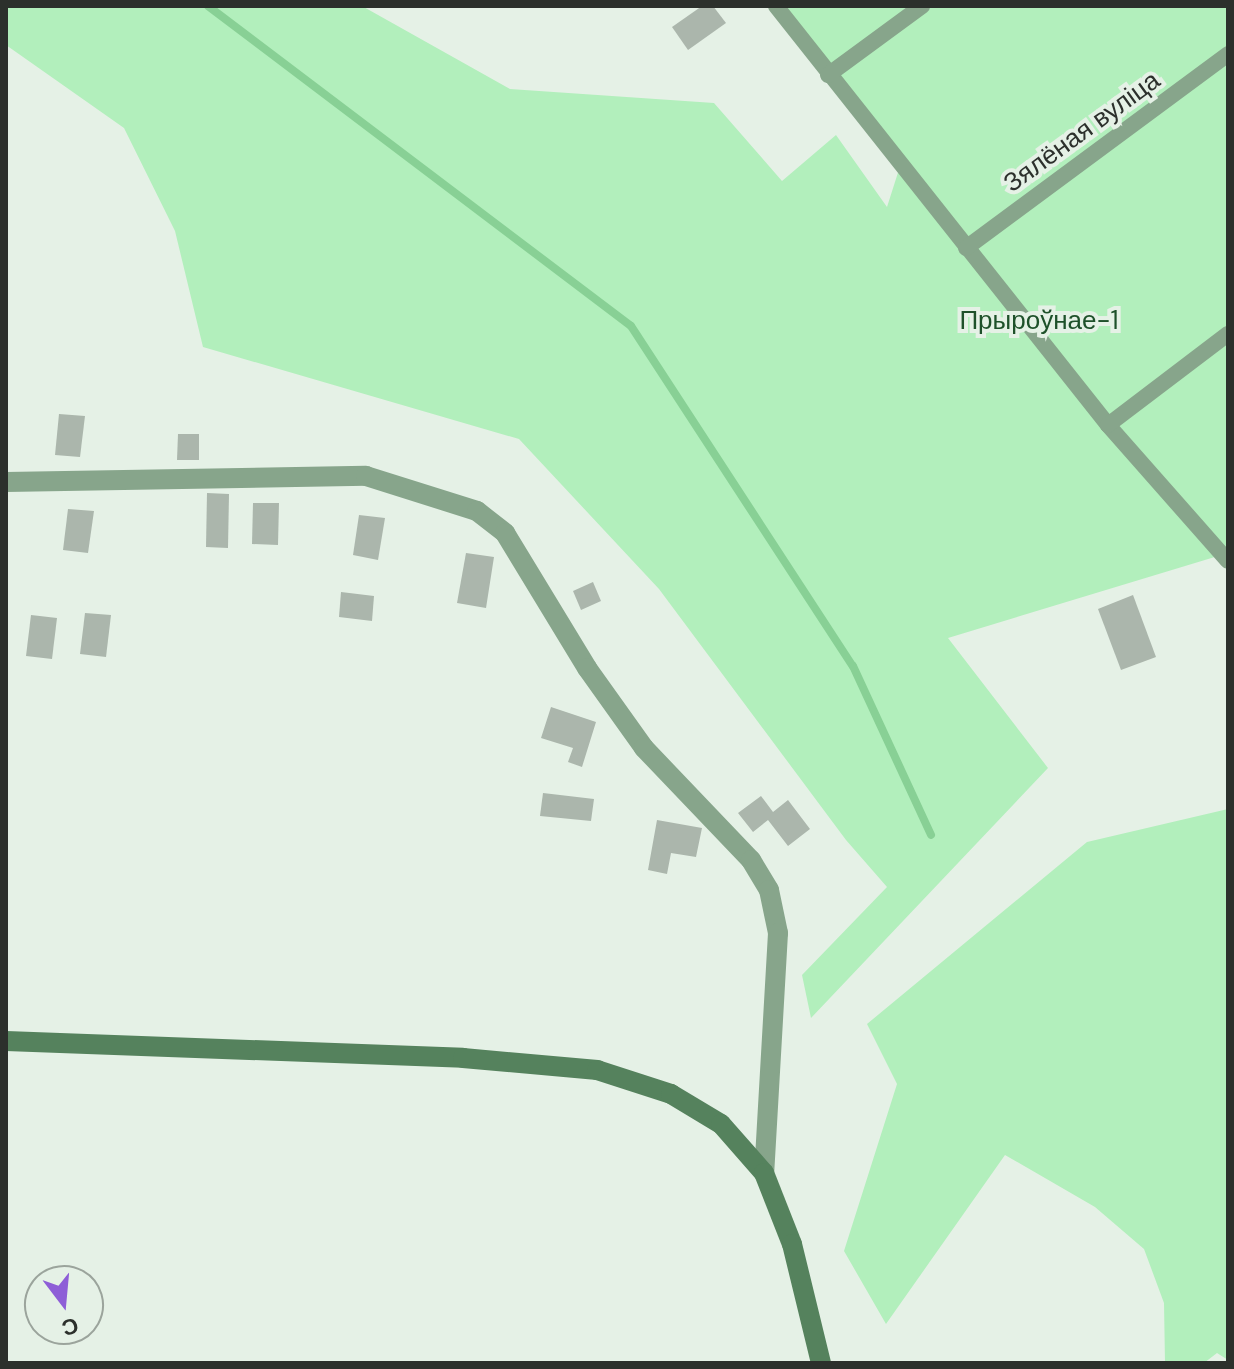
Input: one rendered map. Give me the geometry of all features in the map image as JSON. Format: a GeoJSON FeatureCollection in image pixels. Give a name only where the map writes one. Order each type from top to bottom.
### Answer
{"type":"FeatureCollection","features":[{"type":"Feature","properties":{"kind":"street"},"geometry":{"type":"LineString","coordinates":[[6,482],[366,476],[477,511],[505,533],[587,668],[644,748],[751,860],[769,890],[778,933],[764,1173]]}},
{"type":"Feature","properties":{"kind":"street"},"geometry":{"type":"LineString","coordinates":[[6,1041],[463,1058],[597,1070],[671,1094],[721,1124],[764,1173],[792,1244],[821,1363]]}},
{"type":"Feature","properties":{"kind":"lane"},"geometry":{"type":"LineString","coordinates":[[776,6],[1108,425],[1228,561]]}},
{"type":"Feature","properties":{"kind":"lane"},"geometry":{"type":"LineString","coordinates":[[828,75],[922,6]]}},
{"type":"Feature","properties":{"kind":"lane","name":"Зялёная вуліца"},"geometry":{"type":"LineString","coordinates":[[966,248],[1228,54]]}},
{"type":"Feature","properties":{"kind":"lane"},"geometry":{"type":"LineString","coordinates":[[1108,425],[1228,334]]}},
{"type":"Feature","properties":{"kind":"green space","name":"Прыроўнае-1"},"geometry":{"type":"Polygon","coordinates":[[[6,6],[362,6],[510,89],[714,103],[782,181],[836,135],[887,207],[902,160],[784,6],[1228,6],[1228,553],[948,638],[1048,768],[811,1018],[802,975],[887,887],[846,840],[659,589],[519,439],[203,347],[175,231],[124,128],[6,45],[6,6]]]}},
{"type":"Feature","properties":{"kind":"green space"},"geometry":{"type":"Polygon","coordinates":[[[1228,809],[1228,1360],[1217,1353],[1204,1363],[1165,1363],[1164,1303],[1144,1249],[1095,1207],[1005,1155],[886,1324],[844,1251],[897,1084],[867,1024],[1087,842],[1228,809]]]}},
{"type":"Feature","properties":{"kind":"building"},"geometry":{"type":"Polygon","coordinates":[[[702,6],[713,6],[726,23],[688,50],[672,27],[702,6]]]}},
{"type":"Feature","properties":{"kind":"building"},"geometry":{"type":"Polygon","coordinates":[[[59,414],[85,416],[80,457],[55,455],[59,414]]]}},
{"type":"Feature","properties":{"kind":"building"},"geometry":{"type":"Polygon","coordinates":[[[178,434],[199,434],[199,460],[177,460],[178,434]]]}},
{"type":"Feature","properties":{"kind":"building"},"geometry":{"type":"Polygon","coordinates":[[[207,493],[229,494],[228,548],[206,547],[207,493]]]}},
{"type":"Feature","properties":{"kind":"building"},"geometry":{"type":"Polygon","coordinates":[[[253,503],[279,503],[278,545],[252,544],[253,503]]]}},
{"type":"Feature","properties":{"kind":"building"},"geometry":{"type":"Polygon","coordinates":[[[68,509],[94,511],[88,553],[63,550],[68,509]]]}},
{"type":"Feature","properties":{"kind":"building"},"geometry":{"type":"Polygon","coordinates":[[[359,515],[385,518],[378,560],[353,555],[359,515]]]}},
{"type":"Feature","properties":{"kind":"building"},"geometry":{"type":"Polygon","coordinates":[[[466,553],[494,557],[486,608],[457,603],[466,553]]]}},
{"type":"Feature","properties":{"kind":"building"},"geometry":{"type":"Polygon","coordinates":[[[593,582],[601,601],[581,610],[573,591],[593,582]]]}},
{"type":"Feature","properties":{"kind":"building"},"geometry":{"type":"Polygon","coordinates":[[[341,592],[374,596],[372,621],[339,617],[341,592]]]}},
{"type":"Feature","properties":{"kind":"building"},"geometry":{"type":"Polygon","coordinates":[[[1133,595],[1156,657],[1121,670],[1098,609],[1133,595]]]}},
{"type":"Feature","properties":{"kind":"building"},"geometry":{"type":"Polygon","coordinates":[[[85,613],[111,615],[106,657],[80,654],[85,613]]]}},
{"type":"Feature","properties":{"kind":"building"},"geometry":{"type":"Polygon","coordinates":[[[31,615],[57,618],[52,659],[26,656],[31,615]]]}},
{"type":"Feature","properties":{"kind":"building"},"geometry":{"type":"Polygon","coordinates":[[[551,707],[596,722],[582,767],[568,762],[573,748],[541,738],[551,707]]]}},
{"type":"Feature","properties":{"kind":"building"},"geometry":{"type":"Polygon","coordinates":[[[543,793],[594,799],[591,821],[540,816],[543,793]]]}},
{"type":"Feature","properties":{"kind":"building"},"geometry":{"type":"Polygon","coordinates":[[[761,796],[773,812],[788,800],[810,829],[788,846],[768,820],[753,832],[738,813],[761,796]]]}},
{"type":"Feature","properties":{"kind":"building"},"geometry":{"type":"Polygon","coordinates":[[[657,820],[702,828],[696,857],[671,853],[667,874],[648,870],[657,820]]]}},
{"type":"Feature","properties":{"kind":"waterway"},"geometry":{"type":"LineString","coordinates":[[208,6],[631,326],[853,666],[931,835]]}}]}
